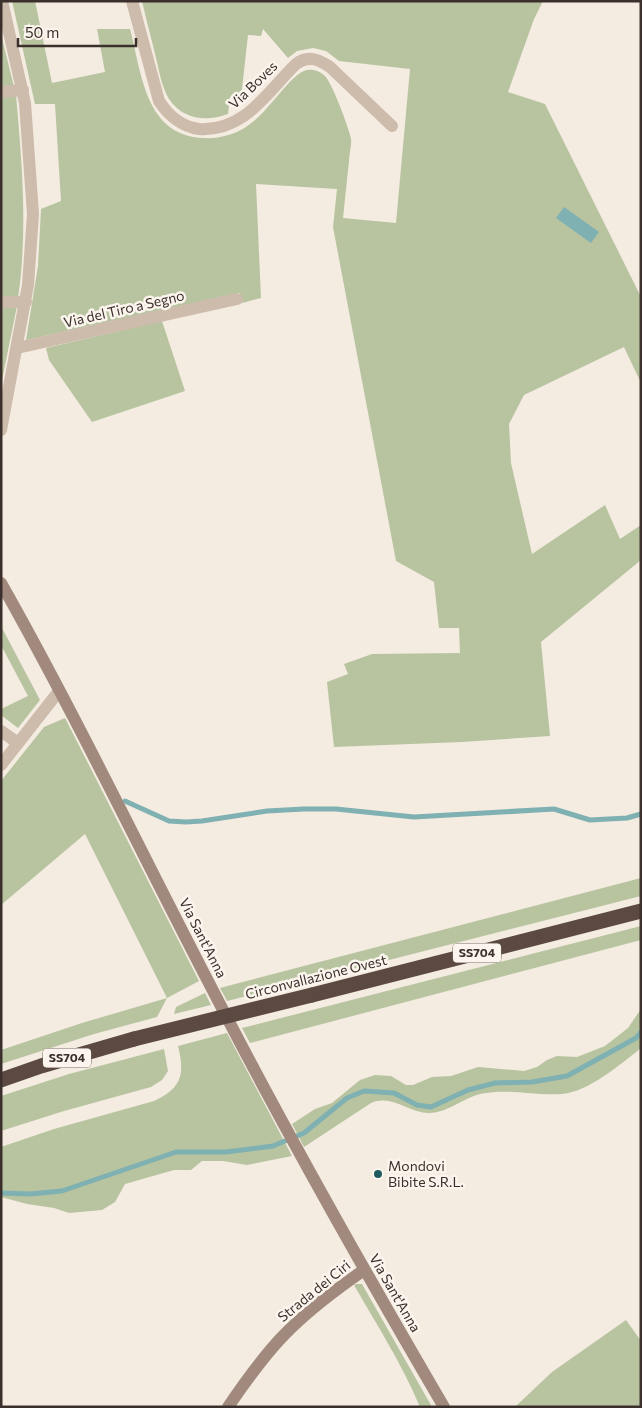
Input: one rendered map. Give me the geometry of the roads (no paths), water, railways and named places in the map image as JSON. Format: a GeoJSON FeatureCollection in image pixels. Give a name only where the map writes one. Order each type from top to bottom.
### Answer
{"type":"FeatureCollection","features":[{"type":"Feature","properties":{"kind":"highway","name":"Circonvallazione Ovest"},"geometry":{"type":"LineString","coordinates":[[1,1080],[41,1066],[134,1039],[641,911]]}},
{"type":"Feature","properties":{"kind":"street"},"geometry":{"type":"LineString","coordinates":[[1,430],[26,302],[33,214],[27,115],[2,1]]}},
{"type":"Feature","properties":{"kind":"street","name":"Via Boves"},"geometry":{"type":"LineString","coordinates":[[132,1],[159,101],[169,114],[183,124],[192,128],[211,129],[234,123],[249,113],[296,64],[309,58],[319,60],[330,67],[392,126]]}},
{"type":"Feature","properties":{"kind":"street"},"geometry":{"type":"LineString","coordinates":[[1,92],[23,90]]}},
{"type":"Feature","properties":{"kind":"street","name":"Via del Tiro a Segno"},"geometry":{"type":"LineString","coordinates":[[17,348],[237,299]]}},
{"type":"Feature","properties":{"kind":"street"},"geometry":{"type":"LineString","coordinates":[[1,302],[26,302]]}},
{"type":"Feature","properties":{"kind":"street","name":"Via Sant'Anna"},"geometry":{"type":"LineString","coordinates":[[2,584],[291,1138],[364,1270],[444,1407]]}},
{"type":"Feature","properties":{"kind":"street"},"geometry":{"type":"LineString","coordinates":[[1,765],[59,691]]}},
{"type":"Feature","properties":{"kind":"street"},"geometry":{"type":"LineString","coordinates":[[1,731],[18,743]]}},
{"type":"Feature","properties":{"kind":"street","name":"Strada dei Ciri"},"geometry":{"type":"LineString","coordinates":[[228,1407],[266,1355],[283,1336],[313,1308],[364,1270]]}},
{"type":"Feature","properties":{"kind":"water"},"geometry":{"type":"Polygon","coordinates":[[[564,207],[599,232],[591,243],[556,218],[564,207]]]}},
{"type":"Feature","properties":{"kind":"waterway"},"geometry":{"type":"LineString","coordinates":[[125,801],[169,821],[186,822],[267,811],[304,809],[336,809],[414,817],[554,809],[590,820],[627,818],[641,814]]}},
{"type":"Feature","properties":{"kind":"waterway"},"geometry":{"type":"LineString","coordinates":[[1,1193],[30,1194],[62,1191],[176,1152],[226,1152],[273,1146],[304,1133],[347,1098],[364,1091],[394,1093],[417,1105],[431,1107],[468,1090],[495,1083],[532,1082],[567,1076],[636,1038],[641,1032]]}},
{"type":"Feature","properties":{"kind":"place","name":"Mondovi Bibite S.R.L."},"geometry":{"type":"Point","coordinates":[378,1174]}}]}
